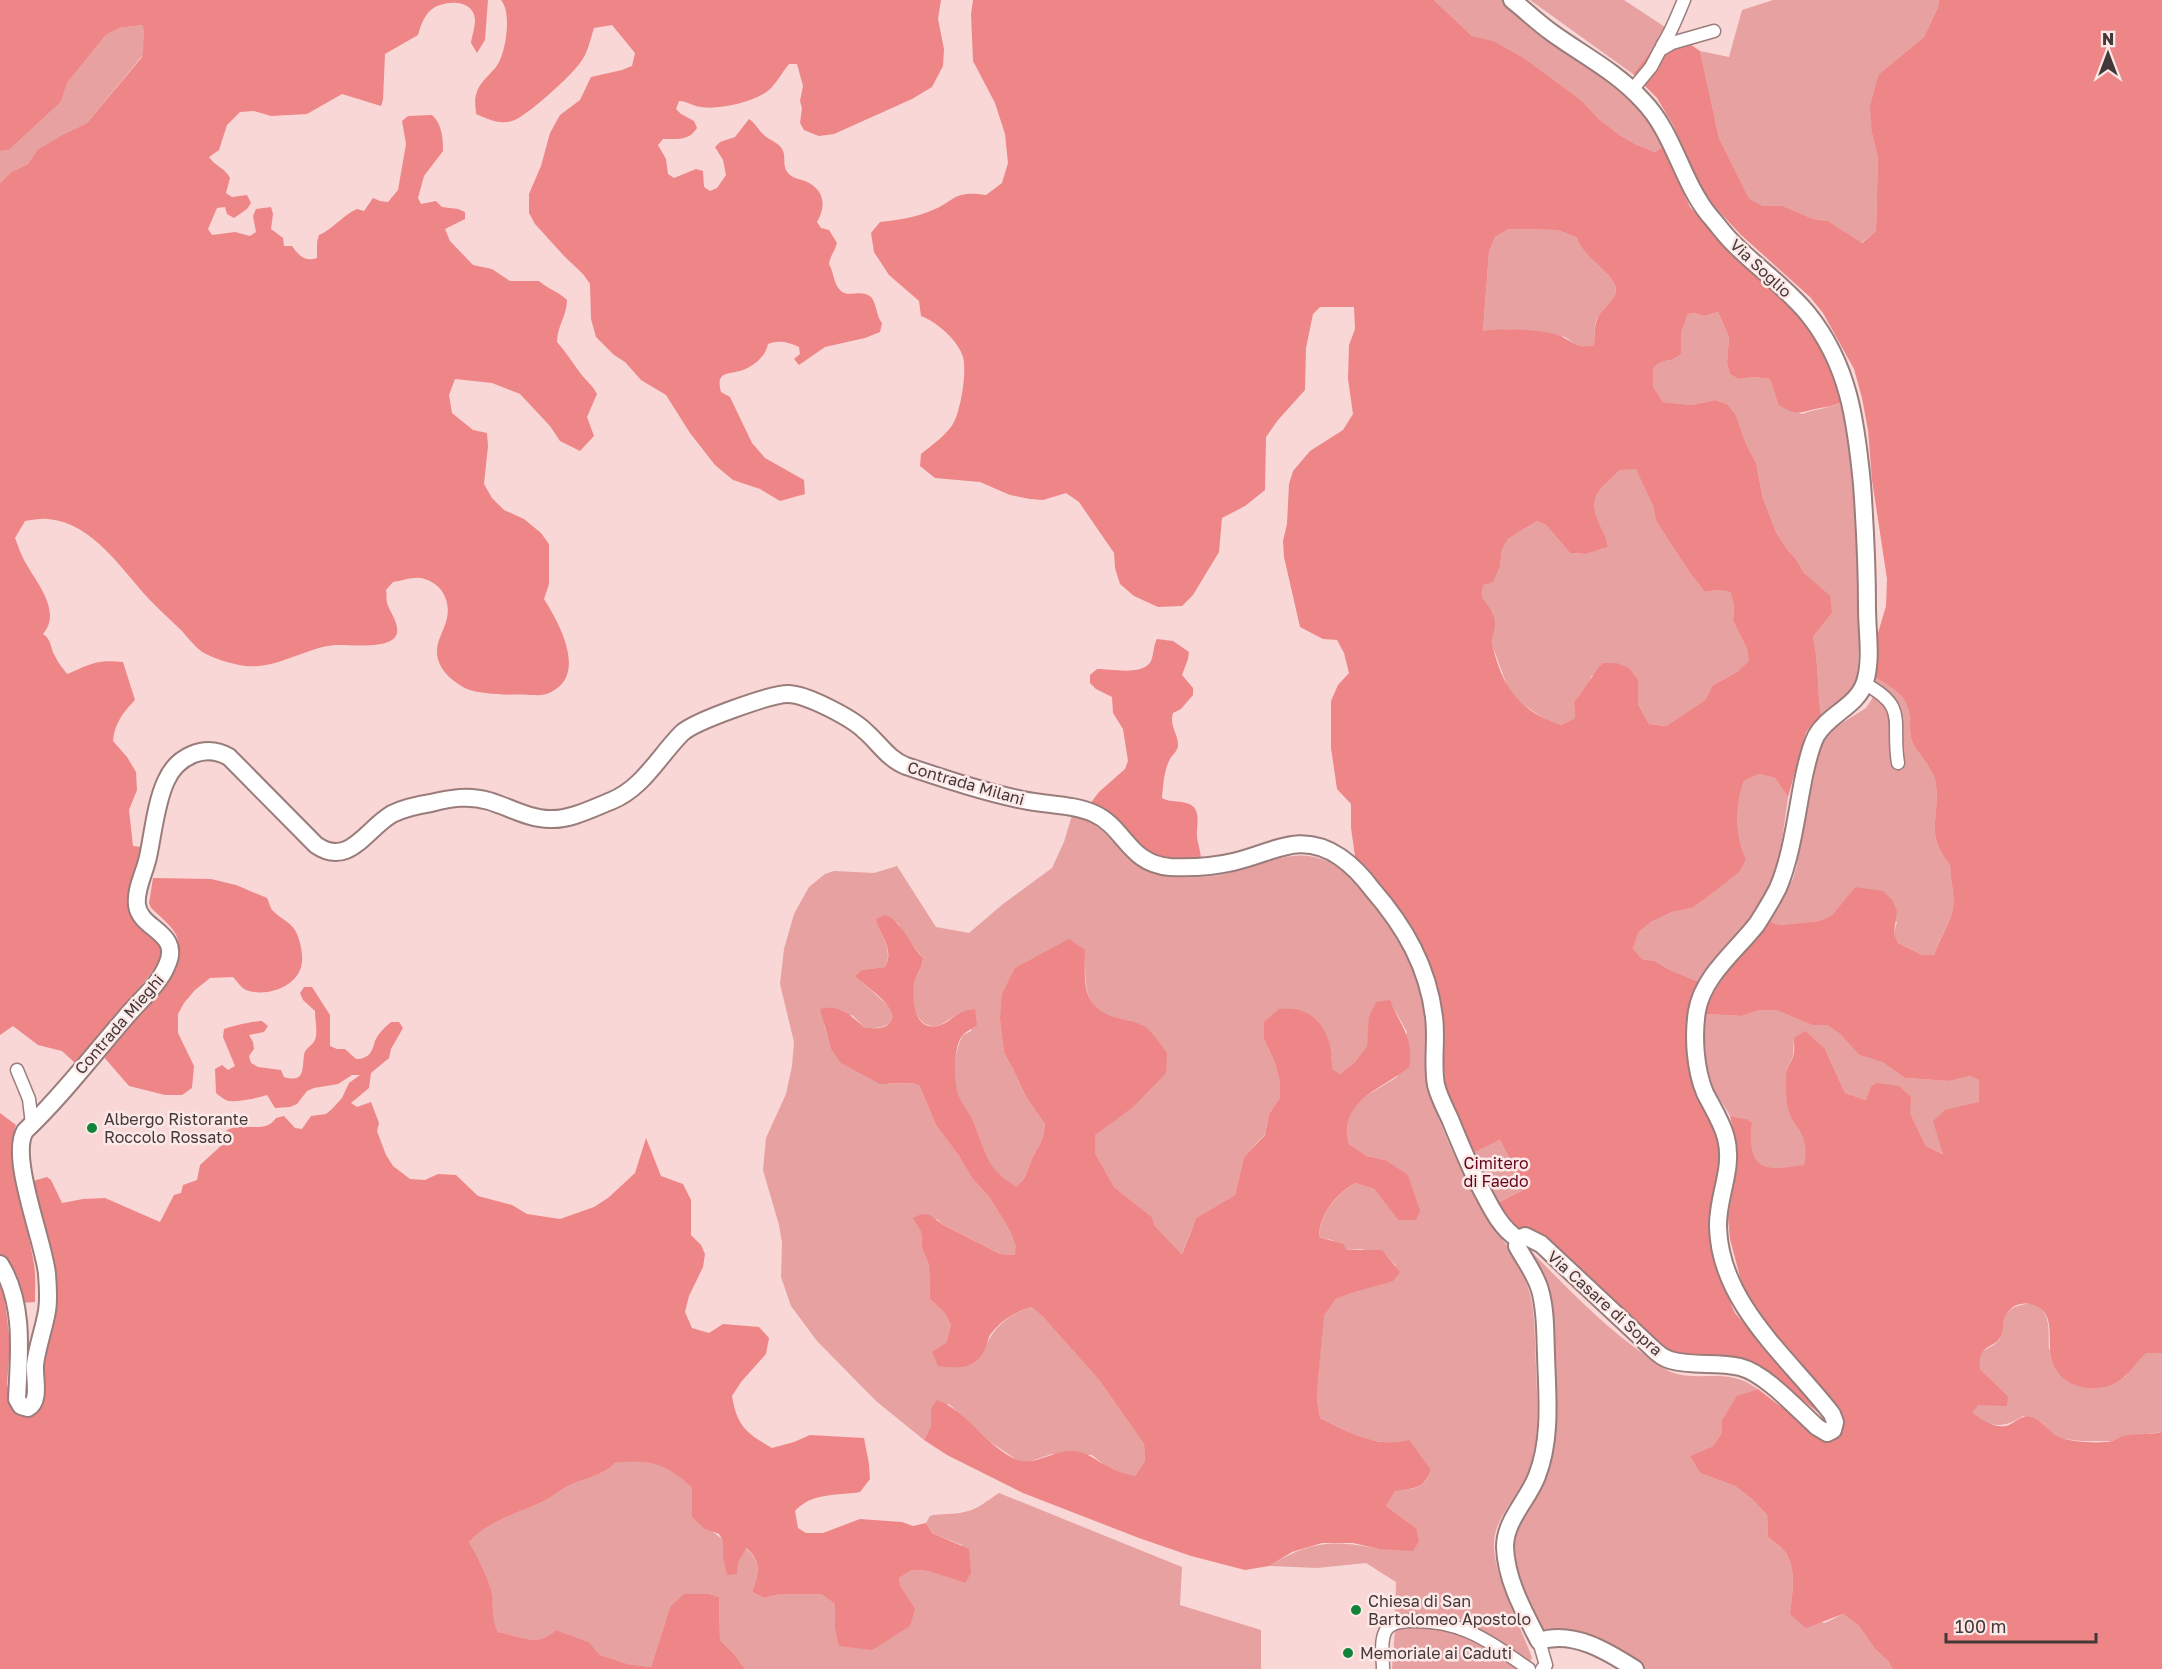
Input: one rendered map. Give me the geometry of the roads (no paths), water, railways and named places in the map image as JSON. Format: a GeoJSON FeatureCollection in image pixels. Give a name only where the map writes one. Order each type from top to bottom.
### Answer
{"type":"FeatureCollection","features":[{"type":"Feature","properties":{"kind":"street","name":"Via Soglio"},"geometry":{"type":"LineString","coordinates":[[1512,0],[1551,32],[1616,77],[1645,102],[1675,150],[1688,182],[1704,209],[1735,246],[1771,276],[1808,314],[1826,342],[1840,370],[1852,403],[1858,441],[1868,563],[1867,608]]}},
{"type":"Feature","properties":{"kind":"street"},"geometry":{"type":"LineString","coordinates":[[1632,90],[1651,67],[1673,30],[1674,20],[1684,0]]}},
{"type":"Feature","properties":{"kind":"street"},"geometry":{"type":"LineString","coordinates":[[1660,50],[1672,43],[1714,31]]}},
{"type":"Feature","properties":{"kind":"street","name":"Via Casare di Sopra"},"geometry":{"type":"LineString","coordinates":[[1518,1239],[1525,1236],[1541,1244],[1651,1347],[1668,1360],[1720,1363],[1742,1367],[1758,1374],[1817,1427],[1827,1433],[1833,1430],[1835,1422],[1832,1414],[1761,1329],[1737,1293],[1722,1255],[1718,1225],[1729,1161],[1726,1136],[1703,1087],[1695,1046],[1697,1013],[1702,993],[1722,964],[1758,922],[1777,890],[1785,870],[1807,761],[1814,741],[1823,725],[1855,700],[1864,684],[1869,650],[1867,608]]}},
{"type":"Feature","properties":{"kind":"street"},"geometry":{"type":"LineString","coordinates":[[1864,684],[1881,692],[1891,702],[1895,711],[1895,748],[1898,763]]}},
{"type":"Feature","properties":{"kind":"street","name":"Contrada Milani"},"geometry":{"type":"LineString","coordinates":[[629,792],[693,725],[770,698],[791,694],[808,698],[862,728],[899,764],[954,782],[1015,798],[1095,814],[1105,820],[1135,853],[1151,864],[1210,867],[1298,843],[1326,849],[1351,865],[1383,902],[1416,950],[1422,964],[1434,1017],[1434,1070],[1437,1090],[1468,1165],[1491,1208],[1508,1232],[1518,1239]]}},
{"type":"Feature","properties":{"kind":"street","name":"Contrada Mieghi"},"geometry":{"type":"LineString","coordinates":[[32,1124],[146,994],[168,964],[170,954],[168,942],[140,913],[137,905],[138,895],[163,787],[173,769],[189,756],[200,751],[210,751],[229,757],[316,845],[330,852],[341,852],[353,847],[382,821],[397,812],[451,798],[483,799],[531,816],[550,819],[566,817],[629,792]]}},
{"type":"Feature","properties":{"kind":"street"},"geometry":{"type":"LineString","coordinates":[[0,1264],[10,1287],[18,1322],[16,1399],[21,1406],[28,1408],[32,1406],[35,1398],[36,1357],[48,1302],[46,1268],[24,1176],[21,1150],[23,1134],[32,1124],[29,1099],[17,1070]]}},
{"type":"Feature","properties":{"kind":"street"},"geometry":{"type":"LineString","coordinates":[[1518,1239],[1517,1246],[1531,1268],[1543,1302],[1548,1407],[1545,1438],[1537,1477],[1513,1519],[1505,1548],[1517,1593],[1539,1641],[1546,1665],[1542,1669]]}},
{"type":"Feature","properties":{"kind":"street"},"geometry":{"type":"LineString","coordinates":[[1383,1669],[1385,1631],[1395,1622],[1420,1621],[1441,1622],[1478,1634],[1529,1669]]}},
{"type":"Feature","properties":{"kind":"street"},"geometry":{"type":"LineString","coordinates":[[1539,1641],[1558,1638],[1597,1646],[1635,1669]]}},
{"type":"Feature","properties":{"kind":"place","name":"Albergo Ristorante Roccolo Rossato"},"geometry":{"type":"Point","coordinates":[92,1128]}},
{"type":"Feature","properties":{"kind":"place","name":"Chiesa di San Bartolomeo Apostolo"},"geometry":{"type":"Point","coordinates":[1356,1610]}},
{"type":"Feature","properties":{"kind":"place","name":"Memoriale ai Caduti"},"geometry":{"type":"Point","coordinates":[1348,1653]}},
{"type":"Feature","properties":{"kind":"park label","name":"Cimitero di Faedo"},"geometry":{"type":"Point","coordinates":[1496,1172]}}]}
